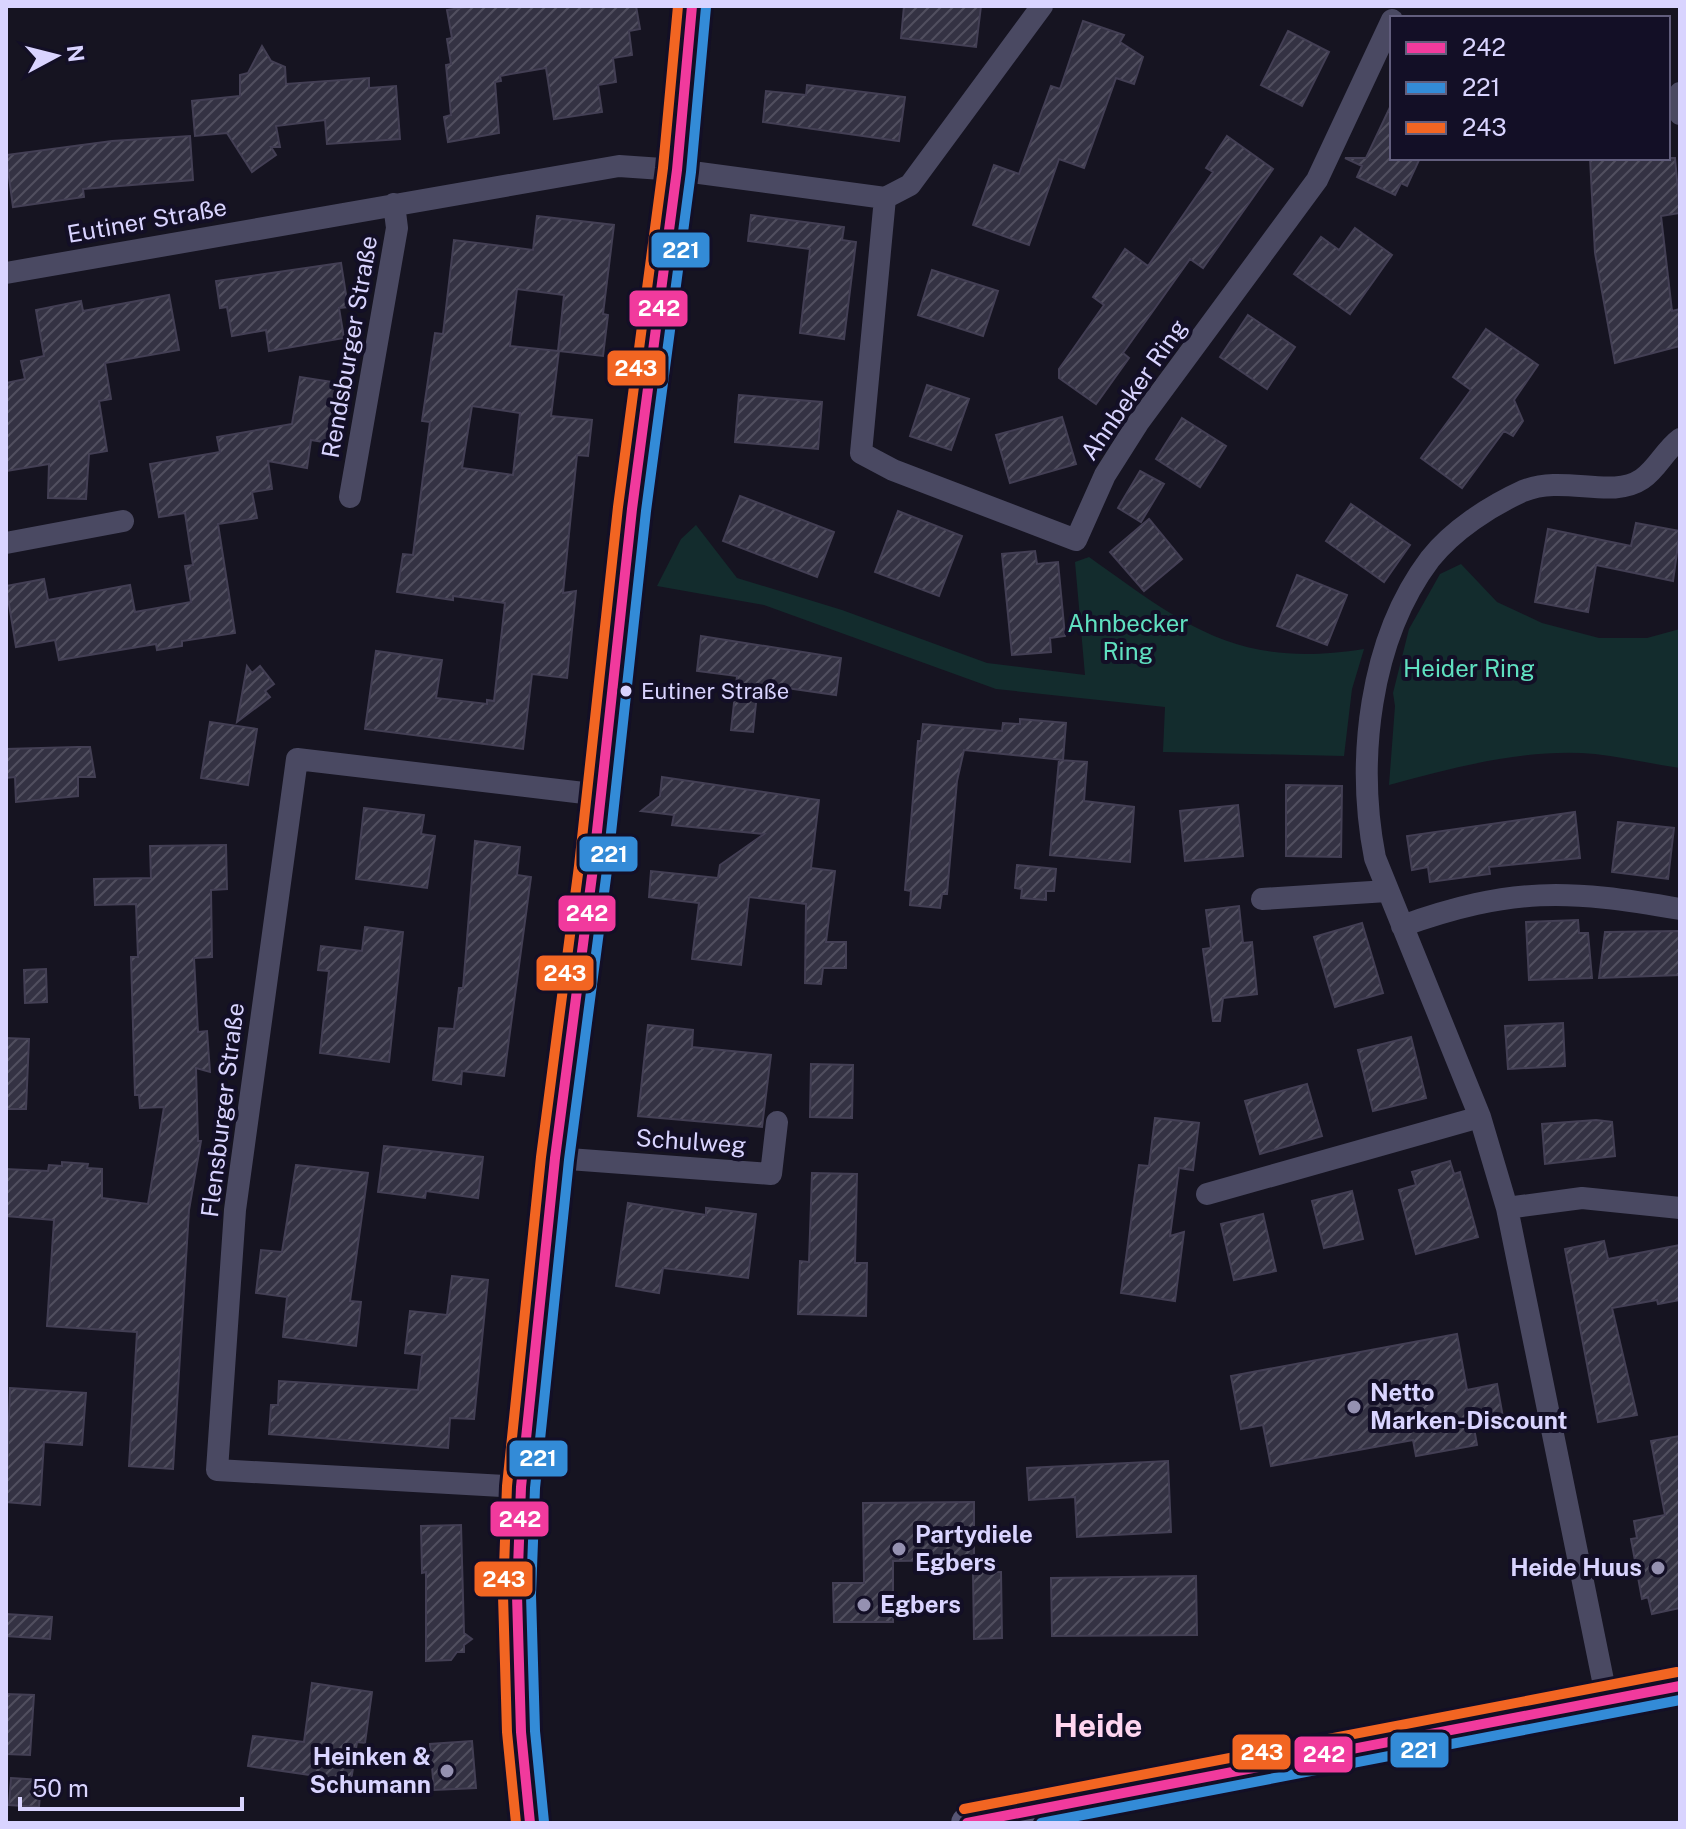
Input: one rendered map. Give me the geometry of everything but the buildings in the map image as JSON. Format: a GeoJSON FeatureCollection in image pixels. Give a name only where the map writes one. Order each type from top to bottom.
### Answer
{"type":"FeatureCollection","features":[{"type":"Feature","properties":{"kind":"street"},"geometry":{"type":"LineString","coordinates":[[530,1823],[521,1732],[519,1663],[521,1487],[555,1158],[601,795],[632,509],[677,170],[692,6]]}},
{"type":"Feature","properties":{"kind":"street"},"geometry":{"type":"LineString","coordinates":[[677,170],[885,198],[910,185],[1042,6]]}},
{"type":"Feature","properties":{"kind":"street","name":"Ahnbeker Ring"},"geometry":{"type":"LineString","coordinates":[[885,198],[861,453],[893,470],[1076,540],[1105,475],[1138,423],[1317,180],[1390,23]]}},
{"type":"Feature","properties":{"kind":"street"},"geometry":{"type":"LineString","coordinates":[[1680,93],[1680,114]]}},
{"type":"Feature","properties":{"kind":"street","name":"Eutiner Straße"},"geometry":{"type":"LineString","coordinates":[[6,273],[619,166],[677,170]]}},
{"type":"Feature","properties":{"kind":"street","name":"Rendsburger Straße"},"geometry":{"type":"LineString","coordinates":[[350,497],[397,228],[394,204]]}},
{"type":"Feature","properties":{"kind":"street"},"geometry":{"type":"LineString","coordinates":[[1607,1700],[1507,1208],[1480,1117],[1387,891],[1369,825],[1369,737],[1385,653],[1418,577],[1456,533],[1502,502],[1553,482],[1605,487],[1634,482],[1643,478],[1680,439]]}},
{"type":"Feature","properties":{"kind":"street"},"geometry":{"type":"LineString","coordinates":[[6,543],[123,521]]}},
{"type":"Feature","properties":{"kind":"street","name":"Flensburger Straße"},"geometry":{"type":"LineString","coordinates":[[521,1487],[217,1470],[235,1210],[297,759],[601,795]]}},
{"type":"Feature","properties":{"kind":"street"},"geometry":{"type":"LineString","coordinates":[[1262,899],[1387,891]]}},
{"type":"Feature","properties":{"kind":"street"},"geometry":{"type":"LineString","coordinates":[[1402,926],[1462,906],[1543,893],[1607,896],[1680,909]]}},
{"type":"Feature","properties":{"kind":"street"},"geometry":{"type":"LineString","coordinates":[[1207,1194],[1480,1117]]}},
{"type":"Feature","properties":{"kind":"street","name":"Schulweg"},"geometry":{"type":"LineString","coordinates":[[555,1158],[771,1174],[777,1122]]}},
{"type":"Feature","properties":{"kind":"street"},"geometry":{"type":"LineString","coordinates":[[1507,1208],[1582,1198],[1680,1208]]}},
{"type":"Feature","properties":{"kind":"street"},"geometry":{"type":"LineString","coordinates":[[970,1823],[1680,1686]]}},
{"type":"Feature","properties":{"kind":"green space","name":"Ahnbecker Ring"},"geometry":{"type":"Polygon","coordinates":[[[696,525],[737,578],[842,610],[987,663],[1085,675],[1075,562],[1089,557],[1156,604],[1216,637],[1247,647],[1282,653],[1320,654],[1364,649],[1352,689],[1344,756],[1163,752],[1165,707],[996,689],[764,605],[657,586],[681,539],[696,525]]]}},
{"type":"Feature","properties":{"kind":"green space","name":"Heider Ring"},"geometry":{"type":"Polygon","coordinates":[[[1461,564],[1497,602],[1542,623],[1599,638],[1647,638],[1680,629],[1680,768],[1595,754],[1543,754],[1465,766],[1389,785],[1395,706],[1393,693],[1409,629],[1440,574],[1461,564]]]}},
{"type":"Feature","properties":{"kind":"transit line","name":"243"},"geometry":{"type":"LineString","coordinates":[[516,1823],[507,1732],[503,1595],[507,1486],[541,1157],[579,866],[618,507],[663,168],[678,6]]}},
{"type":"Feature","properties":{"kind":"transit line","name":"242"},"geometry":{"type":"LineString","coordinates":[[530,1823],[521,1732],[517,1595],[521,1487],[555,1158],[593,868],[632,509],[677,170],[692,6]]}},
{"type":"Feature","properties":{"kind":"transit line","name":"221"},"geometry":{"type":"LineString","coordinates":[[544,1822],[535,1731],[531,1595],[535,1488],[569,1160],[607,870],[646,511],[691,172],[706,7]]}},
{"type":"Feature","properties":{"kind":"transit line","name":"243"},"geometry":{"type":"LineString","coordinates":[[964,1809],[1677,1672]]}},
{"type":"Feature","properties":{"kind":"transit line","name":"242"},"geometry":{"type":"LineString","coordinates":[[967,1823],[1680,1686]]}},
{"type":"Feature","properties":{"kind":"transit line","name":"221"},"geometry":{"type":"LineString","coordinates":[[1041,1823],[1680,1700]]}},
{"type":"Feature","properties":{"kind":"place","name":"Eutiner Straße"},"geometry":{"type":"Point","coordinates":[626,691]}},
{"type":"Feature","properties":{"kind":"place","name":"Netto Marken-Discount"},"geometry":{"type":"Point","coordinates":[1354,1407]}},
{"type":"Feature","properties":{"kind":"place","name":"Partydiele Egbers"},"geometry":{"type":"Point","coordinates":[899,1549]}},
{"type":"Feature","properties":{"kind":"place","name":"Heide Huus"},"geometry":{"type":"Point","coordinates":[1658,1568]}},
{"type":"Feature","properties":{"kind":"place","name":"Egbers"},"geometry":{"type":"Point","coordinates":[864,1605]}},
{"type":"Feature","properties":{"kind":"place","name":"Heinken & Schumann"},"geometry":{"type":"Point","coordinates":[447,1771]}},
{"type":"Feature","properties":{"kind":"district","name":"Heide"},"geometry":{"type":"Point","coordinates":[1098,1726]}}]}
